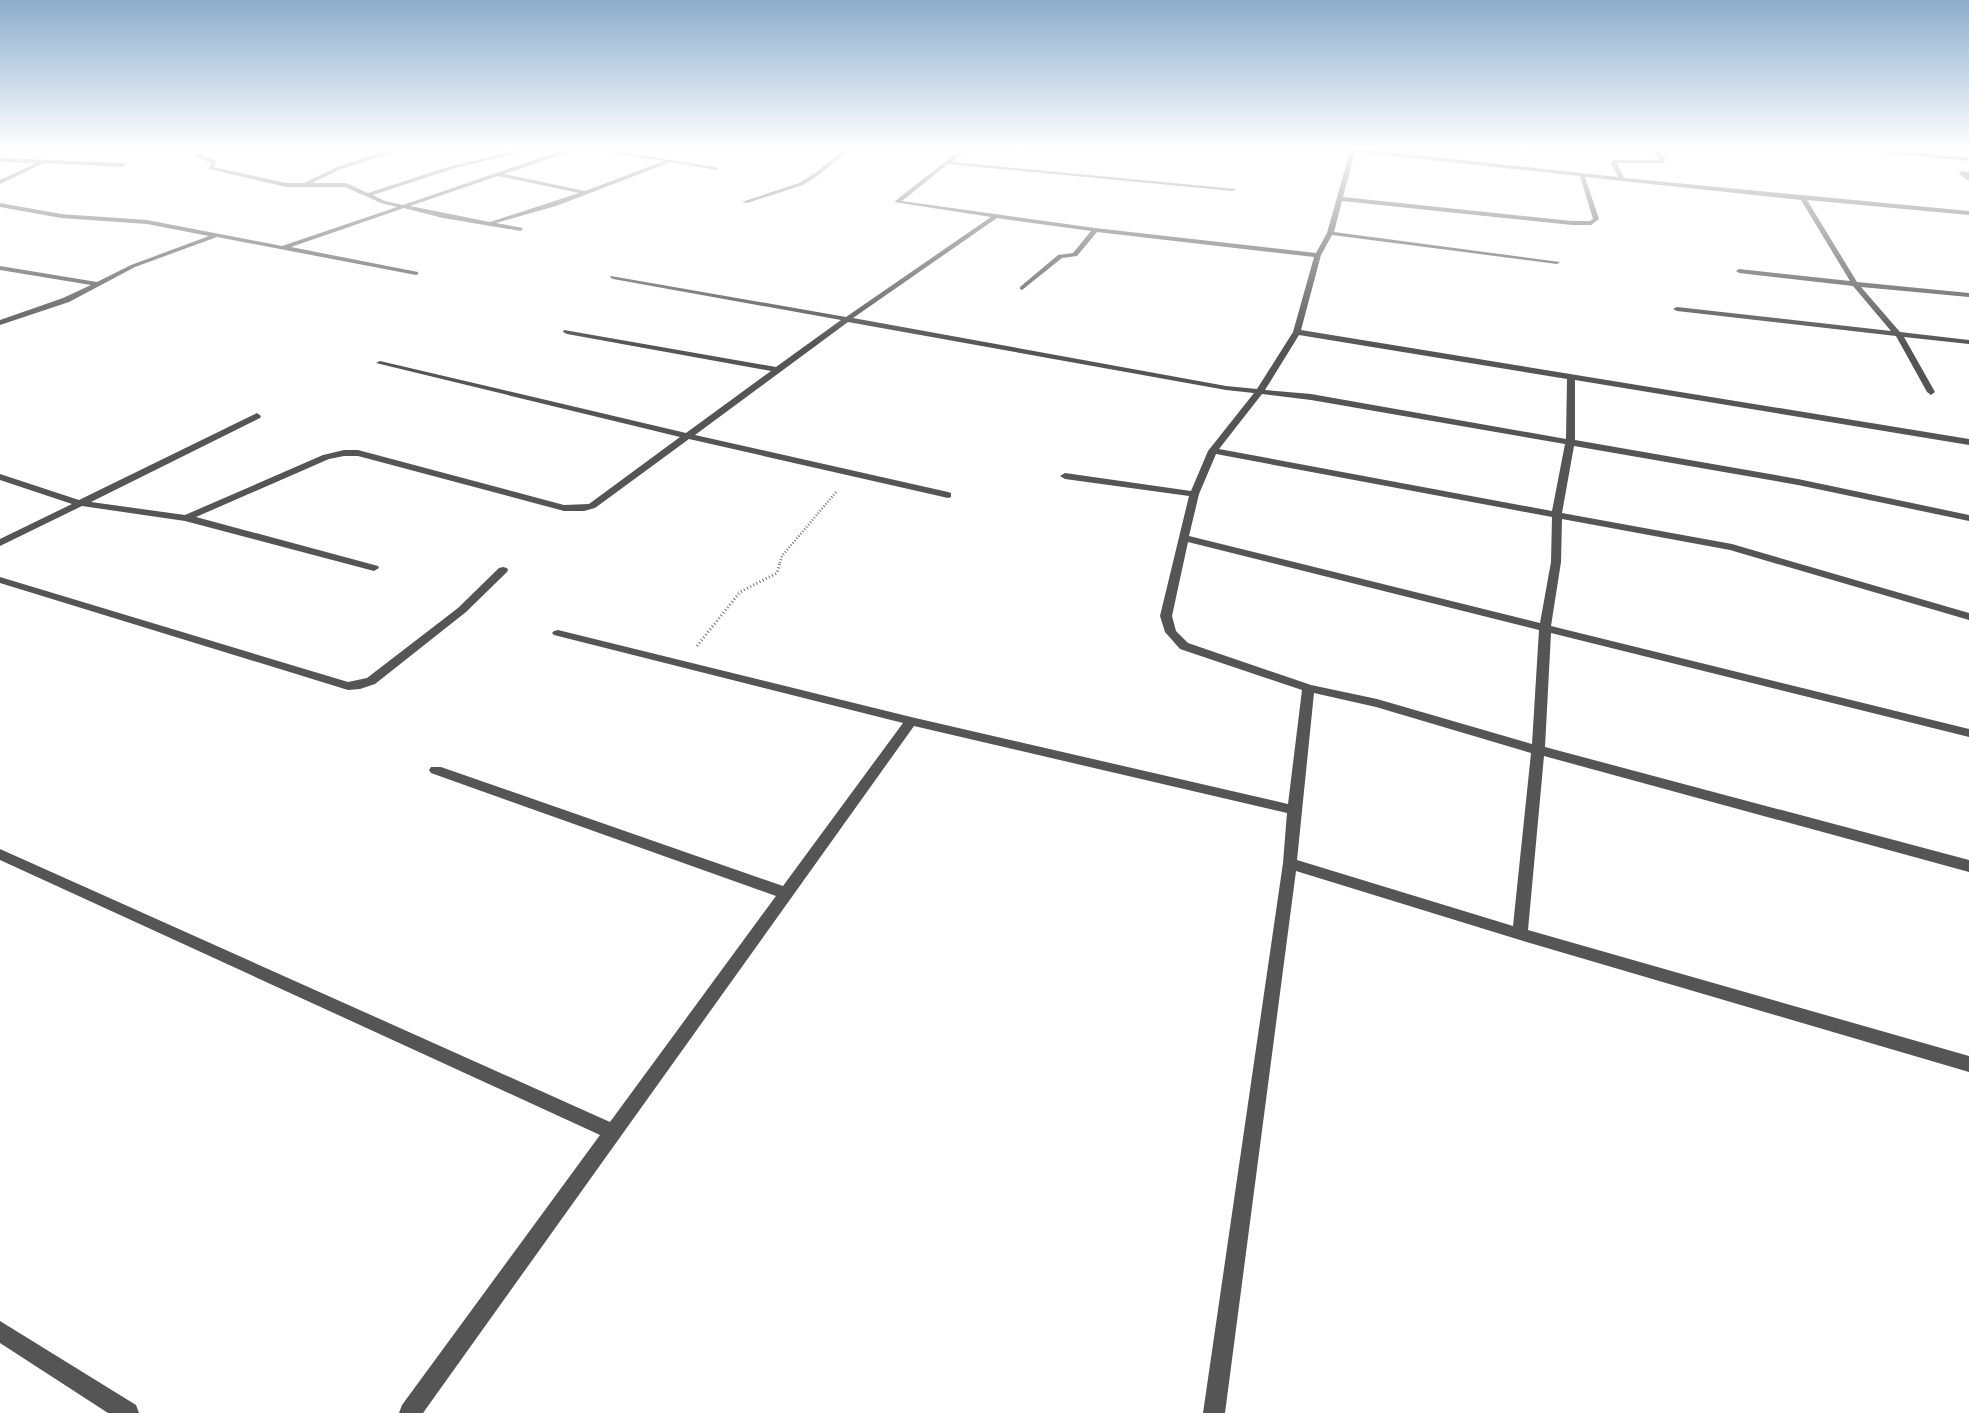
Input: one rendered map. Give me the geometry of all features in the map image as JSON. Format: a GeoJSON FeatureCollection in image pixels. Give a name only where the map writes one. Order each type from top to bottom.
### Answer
{"type":"FeatureCollection","features":[{"type":"Feature","properties":{"kind":"street"},"geometry":{"type":"LineString","coordinates":[[45,213],[62,216],[147,222],[416,273]]}},
{"type":"Feature","properties":{"kind":"street"},"geometry":{"type":"LineString","coordinates":[[282,248],[381,213]]}},
{"type":"Feature","properties":{"kind":"street"},"geometry":{"type":"LineString","coordinates":[[434,213],[521,229]]}},
{"type":"Feature","properties":{"kind":"street"},"geometry":{"type":"LineString","coordinates":[[488,224],[527,213]]}},
{"type":"Feature","properties":{"kind":"street"},"geometry":{"type":"LineString","coordinates":[[968,213],[1095,230],[1318,255]]}},
{"type":"Feature","properties":{"kind":"street"},"geometry":{"type":"LineString","coordinates":[[1336,213],[1330,233],[1318,255],[1297,332],[1259,392],[1213,451],[1194,494],[1166,616],[1171,632],[1184,646],[1308,688],[1377,703],[1538,750],[1969,866]]}},
{"type":"Feature","properties":{"kind":"street"},"geometry":{"type":"LineString","coordinates":[[1475,213],[1572,223],[1591,223],[1596,219],[1594,213]]}},
{"type":"Feature","properties":{"kind":"street"},"geometry":{"type":"LineString","coordinates":[[1812,213],[1855,284],[1899,335],[1931,392]]}},
{"type":"Feature","properties":{"kind":"street"},"geometry":{"type":"LineString","coordinates":[[186,518],[326,457],[344,452],[358,453],[564,508],[592,506],[846,320],[995,217]]}},
{"type":"Feature","properties":{"kind":"street"},"geometry":{"type":"LineString","coordinates":[[1022,288],[1060,256],[1075,255],[1095,230]]}},
{"type":"Feature","properties":{"kind":"street"},"geometry":{"type":"LineString","coordinates":[[1330,233],[1557,262]]}},
{"type":"Feature","properties":{"kind":"street"},"geometry":{"type":"LineString","coordinates":[[0,323],[66,300],[133,266],[217,235]]}},
{"type":"Feature","properties":{"kind":"street"},"geometry":{"type":"LineString","coordinates":[[0,268],[99,284]]}},
{"type":"Feature","properties":{"kind":"street"},"geometry":{"type":"LineString","coordinates":[[1739,271],[1969,295]]}},
{"type":"Feature","properties":{"kind":"street"},"geometry":{"type":"LineString","coordinates":[[613,277],[1259,392],[1312,397],[1798,482],[1969,518]]}},
{"type":"Feature","properties":{"kind":"street"},"geometry":{"type":"LineString","coordinates":[[1677,309],[1969,342]]}},
{"type":"Feature","properties":{"kind":"street"},"geometry":{"type":"LineString","coordinates":[[567,332],[777,370]]}},
{"type":"Feature","properties":{"kind":"street"},"geometry":{"type":"LineString","coordinates":[[1297,332],[1969,442]]}},
{"type":"Feature","properties":{"kind":"street"},"geometry":{"type":"LineString","coordinates":[[380,363],[687,436],[948,494]]}},
{"type":"Feature","properties":{"kind":"street"},"geometry":{"type":"LineString","coordinates":[[1520,934],[1538,750],[1545,630],[1556,562],[1557,513],[1570,442],[1571,377]]}},
{"type":"Feature","properties":{"kind":"street"},"geometry":{"type":"LineString","coordinates":[[0,543],[257,416]]}},
{"type":"Feature","properties":{"kind":"street"},"geometry":{"type":"LineString","coordinates":[[1213,451],[1557,513],[1732,547],[1969,618]]}},
{"type":"Feature","properties":{"kind":"street"},"geometry":{"type":"LineString","coordinates":[[1065,476],[1194,494]]}},
{"type":"Feature","properties":{"kind":"street"},"geometry":{"type":"LineString","coordinates":[[0,477],[79,503],[186,518],[374,568]]}},
{"type":"Feature","properties":{"kind":"street"},"geometry":{"type":"LineString","coordinates":[[1184,538],[1545,630],[1626,647],[1969,733]]}},
{"type":"Feature","properties":{"kind":"street"},"geometry":{"type":"LineString","coordinates":[[0,580],[348,686],[360,685],[370,681],[462,610],[503,570]]}},
{"type":"Feature","properties":{"kind":"street"},"geometry":{"type":"LineString","coordinates":[[558,633],[911,721],[1294,810]]}},
{"type":"Feature","properties":{"kind":"street"},"geometry":{"type":"LineString","coordinates":[[1214,1413],[1290,863],[1308,688]]}},
{"type":"Feature","properties":{"kind":"street"},"geometry":{"type":"LineString","coordinates":[[410,1413],[911,721]]}},
{"type":"Feature","properties":{"kind":"street"},"geometry":{"type":"LineString","coordinates":[[436,770],[786,893]]}},
{"type":"Feature","properties":{"kind":"street"},"geometry":{"type":"LineString","coordinates":[[0,854],[613,1132]]}},
{"type":"Feature","properties":{"kind":"street"},"geometry":{"type":"LineString","coordinates":[[1290,863],[1520,934],[1969,1064]]}},
{"type":"Feature","properties":{"kind":"street"},"geometry":{"type":"LineString","coordinates":[[0,1332],[128,1413]]}},
{"type":"Feature","properties":{"kind":"path"},"geometry":{"type":"LineString","coordinates":[[683,665],[740,592],[777,573],[782,556],[851,473]]}}]}
